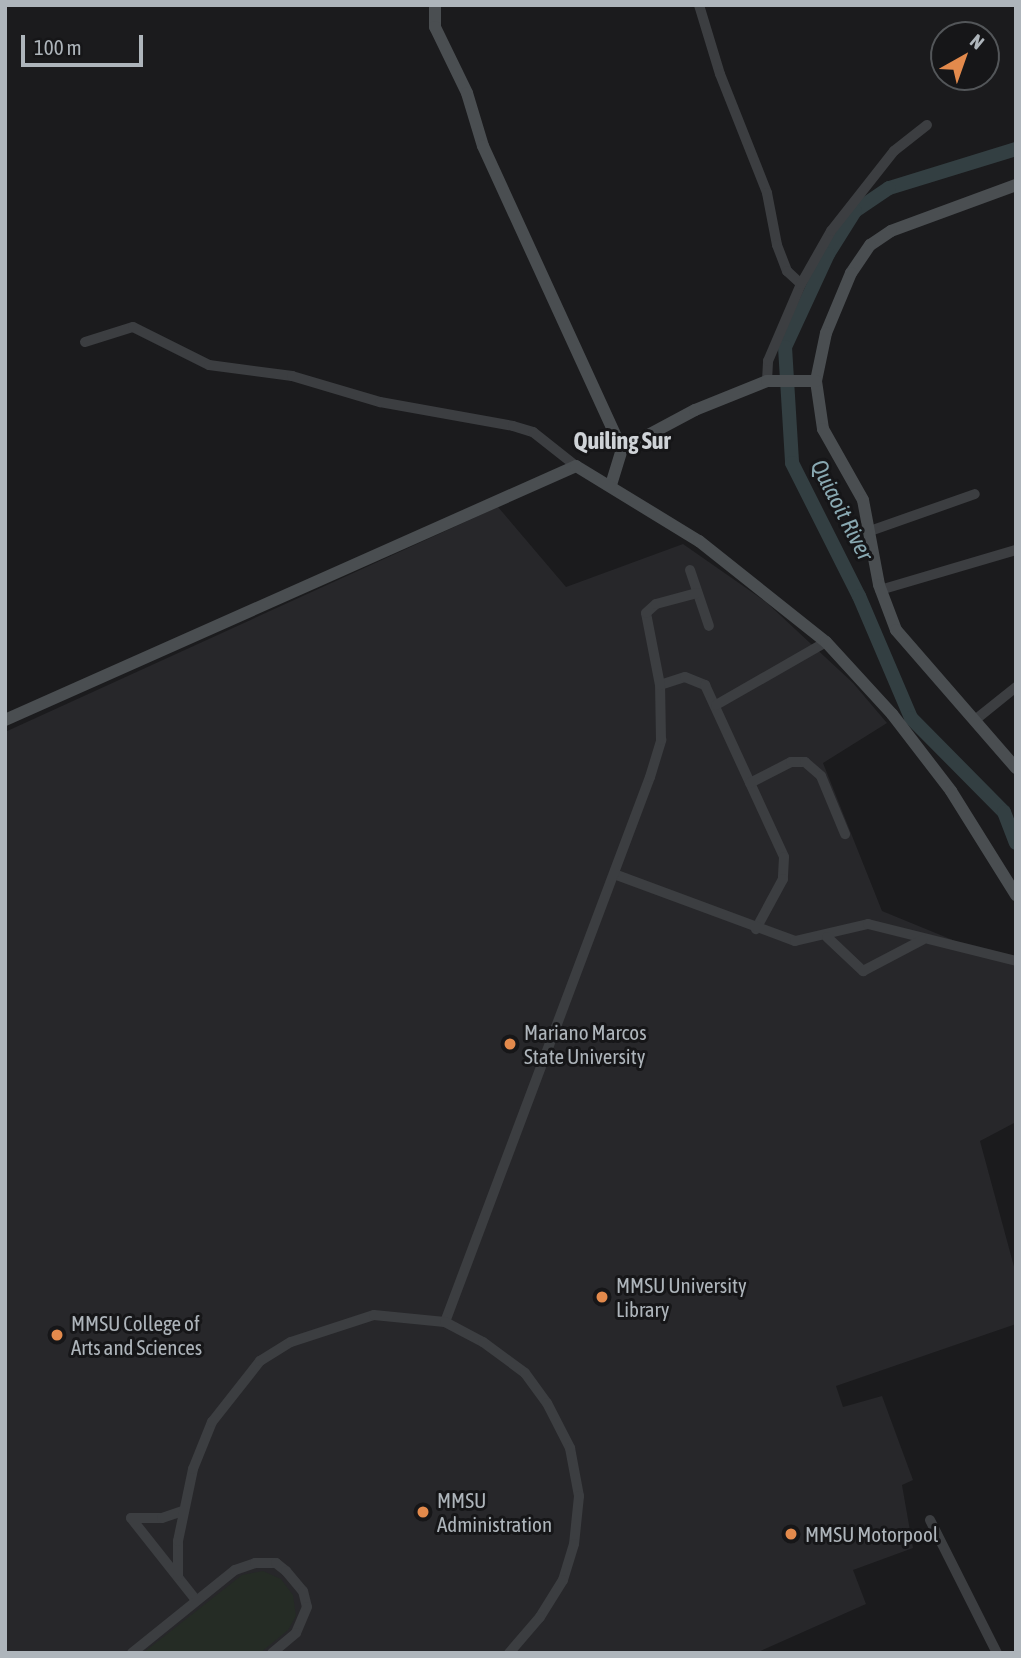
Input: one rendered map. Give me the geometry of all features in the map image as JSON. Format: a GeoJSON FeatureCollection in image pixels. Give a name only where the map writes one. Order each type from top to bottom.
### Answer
{"type":"FeatureCollection","features":[{"type":"Feature","properties":{"kind":"street"},"geometry":{"type":"LineString","coordinates":[[435,5],[435,27],[467,93],[483,146],[622,449],[611,485]]}},
{"type":"Feature","properties":{"kind":"street"},"geometry":{"type":"LineString","coordinates":[[699,5],[767,193],[777,245],[787,271],[800,284]]}},
{"type":"Feature","properties":{"kind":"street"},"geometry":{"type":"LineString","coordinates":[[773,381],[768,361],[800,284],[849,204],[894,151],[927,125]]}},
{"type":"Feature","properties":{"kind":"street"},"geometry":{"type":"LineString","coordinates":[[1016,185],[891,231],[870,245],[851,273],[826,333],[812,381],[823,429],[855,478],[870,531],[880,590],[896,630],[1016,768]]}},
{"type":"Feature","properties":{"kind":"street"},"geometry":{"type":"LineString","coordinates":[[85,342],[125,328],[144,330],[209,365],[292,376],[380,402],[533,432],[576,466],[611,485],[738,568],[826,642],[892,714],[943,780],[1016,895]]}},
{"type":"Feature","properties":{"kind":"street"},"geometry":{"type":"LineString","coordinates":[[622,449],[695,410],[773,381],[812,381]]}},
{"type":"Feature","properties":{"kind":"street"},"geometry":{"type":"LineString","coordinates":[[5,720],[576,466]]}},
{"type":"Feature","properties":{"kind":"street"},"geometry":{"type":"LineString","coordinates":[[870,531],[975,494]]}},
{"type":"Feature","properties":{"kind":"street"},"geometry":{"type":"LineString","coordinates":[[880,590],[1016,550]]}},
{"type":"Feature","properties":{"kind":"street"},"geometry":{"type":"LineString","coordinates":[[690,570],[709,626]]}},
{"type":"Feature","properties":{"kind":"street"},"geometry":{"type":"LineString","coordinates":[[445,1322],[614,874],[661,740],[660,685],[646,613],[656,604],[697,593]]}},
{"type":"Feature","properties":{"kind":"street"},"geometry":{"type":"LineString","coordinates":[[716,705],[826,642]]}},
{"type":"Feature","properties":{"kind":"street"},"geometry":{"type":"LineString","coordinates":[[660,685],[692,677],[702,681],[716,705],[784,857],[783,879],[756,929]]}},
{"type":"Feature","properties":{"kind":"street"},"geometry":{"type":"LineString","coordinates":[[975,720],[993,700],[1016,687]]}},
{"type":"Feature","properties":{"kind":"street"},"geometry":{"type":"LineString","coordinates":[[750,783],[791,762],[805,762],[821,776],[845,834]]}},
{"type":"Feature","properties":{"kind":"street"},"geometry":{"type":"LineString","coordinates":[[614,874],[756,929],[795,941],[827,937],[868,924],[922,940],[1016,961]]}},
{"type":"Feature","properties":{"kind":"street"},"geometry":{"type":"LineString","coordinates":[[827,937],[863,971],[922,940]]}},
{"type":"Feature","properties":{"kind":"street"},"geometry":{"type":"LineString","coordinates":[[178,1576],[182,1511],[212,1422],[260,1362],[291,1342],[374,1315],[445,1322],[483,1342],[525,1373],[547,1403],[570,1448],[579,1496],[574,1544],[564,1580],[509,1653]]}},
{"type":"Feature","properties":{"kind":"street"},"geometry":{"type":"LineString","coordinates":[[182,1511],[162,1518],[131,1518],[196,1601]]}},
{"type":"Feature","properties":{"kind":"street"},"geometry":{"type":"LineString","coordinates":[[930,1520],[997,1653]]}},
{"type":"Feature","properties":{"kind":"street"},"geometry":{"type":"LineString","coordinates":[[132,1653],[235,1570],[255,1563],[276,1563],[297,1581],[307,1607],[296,1633],[272,1653]]}},
{"type":"Feature","properties":{"kind":"shaded area","name":"Mariano Marcos State University"},"geometry":{"type":"Polygon","coordinates":[[[498,507],[566,587],[683,544],[766,602],[853,683],[887,723],[823,763],[882,911],[1016,966],[1016,1122],[980,1141],[1016,1274],[1016,1324],[836,1386],[843,1407],[882,1396],[913,1480],[902,1485],[913,1548],[853,1570],[866,1604],[756,1653],[5,1653],[5,732],[498,507]]]}},
{"type":"Feature","properties":{"kind":"shaded area"},"geometry":{"type":"Polygon","coordinates":[[[263,1571],[281,1579],[293,1595],[296,1616],[288,1630],[260,1653],[143,1653],[242,1575],[263,1571]]]}},
{"type":"Feature","properties":{"kind":"waterway","name":"Quiaoit River"},"geometry":{"type":"LineString","coordinates":[[1016,149],[889,188],[855,211],[828,254],[785,347],[792,463],[859,596],[911,718],[1004,812],[1016,843]]}},
{"type":"Feature","properties":{"kind":"place","name":"Mariano Marcos State University"},"geometry":{"type":"Point","coordinates":[510,1044]}},
{"type":"Feature","properties":{"kind":"place","name":"MMSU University Library"},"geometry":{"type":"Point","coordinates":[602,1297]}},
{"type":"Feature","properties":{"kind":"place","name":"MMSU College of Arts and Sciences"},"geometry":{"type":"Point","coordinates":[57,1335]}},
{"type":"Feature","properties":{"kind":"place","name":"MMSU Administration"},"geometry":{"type":"Point","coordinates":[423,1512]}},
{"type":"Feature","properties":{"kind":"place","name":"MMSU Motorpool"},"geometry":{"type":"Point","coordinates":[791,1534]}},
{"type":"Feature","properties":{"kind":"district","name":"Quiling Sur"},"geometry":{"type":"Point","coordinates":[622,441]}}]}
